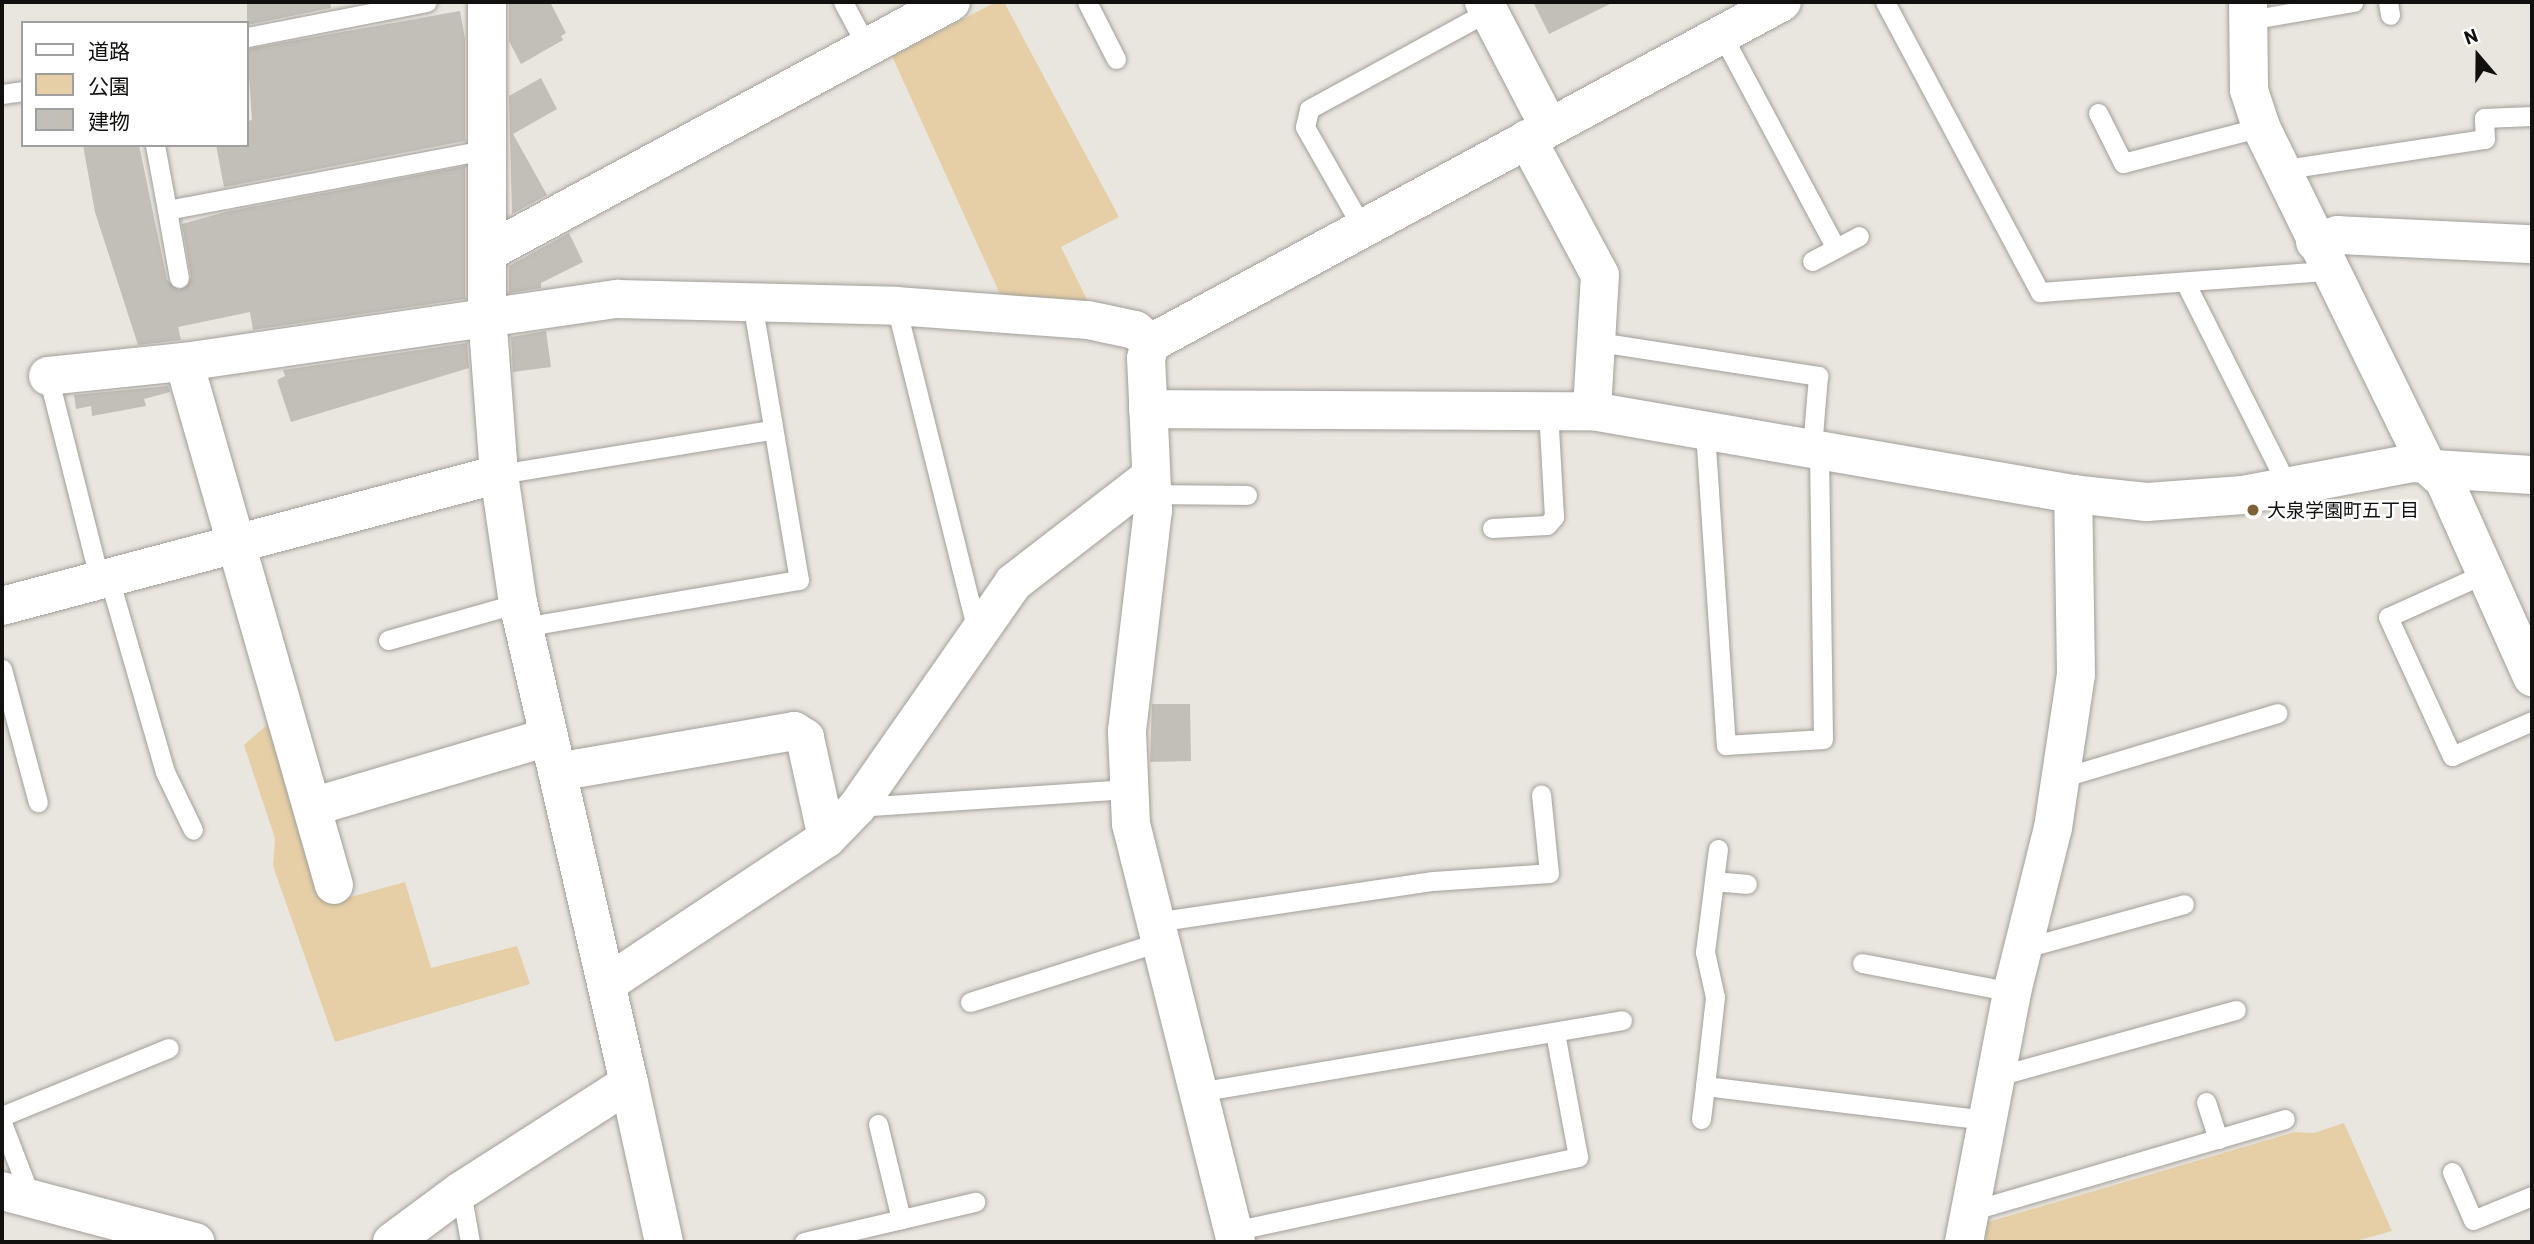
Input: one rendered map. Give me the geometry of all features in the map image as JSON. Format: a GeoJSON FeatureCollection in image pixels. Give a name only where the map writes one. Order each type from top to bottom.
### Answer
{"type":"FeatureCollection","features":[{"type":"Feature","properties":{"kind":"street"},"geometry":{"type":"LineString","coordinates":[[487,2],[487,315],[499,474],[521,615],[608,983],[664,1242]]}},
{"type":"Feature","properties":{"kind":"street"},"geometry":{"type":"LineString","coordinates":[[1234,1237],[1131,824],[1127,731],[1148,574],[1151,486],[1146,358],[1151,343],[1782,2]]}},
{"type":"Feature","properties":{"kind":"street"},"geometry":{"type":"LineString","coordinates":[[488,252],[942,4]]}},
{"type":"Feature","properties":{"kind":"street"},"geometry":{"type":"LineString","coordinates":[[1486,6],[1600,275],[1599,342],[1592,411]]}},
{"type":"Feature","properties":{"kind":"street"},"geometry":{"type":"LineString","coordinates":[[2248,11],[2249,90],[2279,170],[2430,466],[2444,480],[2527,655]]}},
{"type":"Feature","properties":{"kind":"street"},"geometry":{"type":"LineString","coordinates":[[2322,257],[2338,235],[2532,244]]}},
{"type":"Feature","properties":{"kind":"street"},"geometry":{"type":"LineString","coordinates":[[48,376],[184,362],[487,315],[617,299],[896,306],[1088,320],[1135,330],[1151,343]]}},
{"type":"Feature","properties":{"kind":"street"},"geometry":{"type":"LineString","coordinates":[[184,362],[334,885]]}},
{"type":"Feature","properties":{"kind":"street"},"geometry":{"type":"LineString","coordinates":[[1148,409],[1548,408],[1592,411],[2073,494],[2147,502],[2288,486],[2412,463],[2532,475]]}},
{"type":"Feature","properties":{"kind":"street"},"geometry":{"type":"LineString","coordinates":[[2,606],[238,546],[499,474]]}},
{"type":"Feature","properties":{"kind":"street"},"geometry":{"type":"LineString","coordinates":[[608,983],[827,838],[858,807],[1013,583],[1151,486]]}},
{"type":"Feature","properties":{"kind":"street"},"geometry":{"type":"LineString","coordinates":[[1965,1227],[2021,949],[2061,778],[2076,675],[2073,494]]}},
{"type":"Feature","properties":{"kind":"street"},"geometry":{"type":"LineString","coordinates":[[312,807],[553,755],[794,731],[805,738],[827,838]]}},
{"type":"Feature","properties":{"kind":"street"},"geometry":{"type":"LineString","coordinates":[[392,1242],[461,1191],[629,1083]]}},
{"type":"Feature","properties":{"kind":"street"},"geometry":{"type":"LineString","coordinates":[[16,1194],[195,1242]]}},
{"type":"Feature","properties":{"kind":"lane"},"geometry":{"type":"LineString","coordinates":[[248,37],[427,2]]}},
{"type":"Feature","properties":{"kind":"lane"},"geometry":{"type":"LineString","coordinates":[[843,2],[867,47]]}},
{"type":"Feature","properties":{"kind":"lane"},"geometry":{"type":"LineString","coordinates":[[1087,2],[1116,59]]}},
{"type":"Feature","properties":{"kind":"lane"},"geometry":{"type":"LineString","coordinates":[[1885,2],[2040,292],[2185,282],[2322,257]]}},
{"type":"Feature","properties":{"kind":"lane"},"geometry":{"type":"LineString","coordinates":[[2248,11],[2353,2]]}},
{"type":"Feature","properties":{"kind":"lane"},"geometry":{"type":"LineString","coordinates":[[1362,227],[1305,127],[1309,109],[1486,6]]}},
{"type":"Feature","properties":{"kind":"lane"},"geometry":{"type":"LineString","coordinates":[[1721,33],[1836,248]]}},
{"type":"Feature","properties":{"kind":"lane"},"geometry":{"type":"LineString","coordinates":[[2,94],[21,91]]}},
{"type":"Feature","properties":{"kind":"lane"},"geometry":{"type":"LineString","coordinates":[[2098,113],[2123,163],[2261,127]]}},
{"type":"Feature","properties":{"kind":"lane"},"geometry":{"type":"LineString","coordinates":[[2279,170],[2485,139],[2484,118],[2532,116]]}},
{"type":"Feature","properties":{"kind":"lane"},"geometry":{"type":"LineString","coordinates":[[155,147],[179,278]]}},
{"type":"Feature","properties":{"kind":"lane"},"geometry":{"type":"LineString","coordinates":[[167,210],[485,150]]}},
{"type":"Feature","properties":{"kind":"lane"},"geometry":{"type":"LineString","coordinates":[[1812,261],[1859,236]]}},
{"type":"Feature","properties":{"kind":"lane"},"geometry":{"type":"LineString","coordinates":[[2185,282],[2288,486]]}},
{"type":"Feature","properties":{"kind":"lane"},"geometry":{"type":"LineString","coordinates":[[388,640],[521,615],[799,580],[752,303]]}},
{"type":"Feature","properties":{"kind":"lane"},"geometry":{"type":"LineString","coordinates":[[896,306],[978,635]]}},
{"type":"Feature","properties":{"kind":"lane"},"geometry":{"type":"LineString","coordinates":[[1599,342],[1818,376],[1815,448],[1824,739],[1726,745],[1704,431]]}},
{"type":"Feature","properties":{"kind":"lane"},"geometry":{"type":"LineString","coordinates":[[48,376],[104,580],[165,772],[193,830]]}},
{"type":"Feature","properties":{"kind":"lane"},"geometry":{"type":"LineString","coordinates":[[1492,528],[1547,525],[1554,517],[1548,408]]}},
{"type":"Feature","properties":{"kind":"lane"},"geometry":{"type":"LineString","coordinates":[[499,474],[772,429]]}},
{"type":"Feature","properties":{"kind":"lane"},"geometry":{"type":"LineString","coordinates":[[1151,486],[1247,495]]}},
{"type":"Feature","properties":{"kind":"lane"},"geometry":{"type":"LineString","coordinates":[[2486,573],[2388,617],[2452,756],[2532,721]]}},
{"type":"Feature","properties":{"kind":"lane"},"geometry":{"type":"LineString","coordinates":[[2,669],[38,802]]}},
{"type":"Feature","properties":{"kind":"lane"},"geometry":{"type":"LineString","coordinates":[[2061,778],[2277,713]]}},
{"type":"Feature","properties":{"kind":"lane"},"geometry":{"type":"LineString","coordinates":[[858,807],[1129,789]]}},
{"type":"Feature","properties":{"kind":"lane"},"geometry":{"type":"LineString","coordinates":[[970,1002],[1157,932],[1433,881],[1549,873],[1541,794]]}},
{"type":"Feature","properties":{"kind":"lane"},"geometry":{"type":"LineString","coordinates":[[1701,1119],[1715,997],[1705,952],[1718,849]]}},
{"type":"Feature","properties":{"kind":"lane"},"geometry":{"type":"LineString","coordinates":[[1714,881],[1747,884]]}},
{"type":"Feature","properties":{"kind":"lane"},"geometry":{"type":"LineString","coordinates":[[2021,949],[2184,904]]}},
{"type":"Feature","properties":{"kind":"lane"},"geometry":{"type":"LineString","coordinates":[[1862,963],[2012,992]]}},
{"type":"Feature","properties":{"kind":"lane"},"geometry":{"type":"LineString","coordinates":[[1994,1077],[2236,1010]]}},
{"type":"Feature","properties":{"kind":"lane"},"geometry":{"type":"LineString","coordinates":[[1198,1092],[1622,1020]]}},
{"type":"Feature","properties":{"kind":"lane"},"geometry":{"type":"LineString","coordinates":[[1234,1237],[1578,1157],[1555,1033]]}},
{"type":"Feature","properties":{"kind":"lane"},"geometry":{"type":"LineString","coordinates":[[2,1116],[169,1048]]}},
{"type":"Feature","properties":{"kind":"lane"},"geometry":{"type":"LineString","coordinates":[[1704,1086],[1986,1120]]}},
{"type":"Feature","properties":{"kind":"lane"},"geometry":{"type":"LineString","coordinates":[[2206,1102],[2218,1139]]}},
{"type":"Feature","properties":{"kind":"lane"},"geometry":{"type":"LineString","coordinates":[[1965,1227],[2218,1139],[2285,1119]]}},
{"type":"Feature","properties":{"kind":"lane"},"geometry":{"type":"LineString","coordinates":[[2,1124],[16,1194]]}},
{"type":"Feature","properties":{"kind":"lane"},"geometry":{"type":"LineString","coordinates":[[878,1124],[901,1219]]}},
{"type":"Feature","properties":{"kind":"lane"},"geometry":{"type":"LineString","coordinates":[[2452,1172],[2473,1220],[2532,1196]]}},
{"type":"Feature","properties":{"kind":"lane"},"geometry":{"type":"LineString","coordinates":[[461,1191],[470,1242]]}},
{"type":"Feature","properties":{"kind":"lane"},"geometry":{"type":"LineString","coordinates":[[804,1242],[975,1202]]}},
{"type":"Feature","properties":{"kind":"green space"},"geometry":{"type":"Polygon","coordinates":[[[996,2],[1004,2],[1119,217],[1061,247],[1091,308],[1000,294],[892,56],[996,2]]]}},
{"type":"Feature","properties":{"kind":"green space"},"geometry":{"type":"Polygon","coordinates":[[[267,725],[329,903],[405,882],[431,968],[517,946],[530,984],[335,1042],[273,866],[275,838],[244,745],[267,725]]]}},
{"type":"Feature","properties":{"kind":"green space"},"geometry":{"type":"Polygon","coordinates":[[[2344,1123],[2392,1231],[2352,1242],[1986,1242],[1985,1223],[2295,1132],[2314,1133],[2344,1123]]]}},
{"type":"Feature","properties":{"kind":"building"},"geometry":{"type":"Polygon","coordinates":[[[247,2],[330,2],[331,8],[248,25],[247,2]]]}},
{"type":"Feature","properties":{"kind":"building"},"geometry":{"type":"Polygon","coordinates":[[[509,2],[550,2],[566,33],[561,36],[563,40],[521,64],[509,41],[509,2]]]}},
{"type":"Feature","properties":{"kind":"building"},"geometry":{"type":"Polygon","coordinates":[[[1533,2],[1614,2],[1549,34],[1533,2]]]}},
{"type":"Feature","properties":{"kind":"building"},"geometry":{"type":"Polygon","coordinates":[[[460,11],[465,39],[465,141],[224,187],[216,147],[248,147],[248,121],[252,120],[248,49],[460,11]]]}},
{"type":"Feature","properties":{"kind":"building"},"geometry":{"type":"Polygon","coordinates":[[[541,78],[557,109],[513,134],[547,195],[512,214],[509,96],[541,78]]]}},
{"type":"Feature","properties":{"kind":"building"},"geometry":{"type":"Polygon","coordinates":[[[83,147],[139,147],[167,280],[180,290],[191,277],[182,224],[225,212],[465,166],[465,299],[253,330],[250,312],[178,327],[181,340],[138,345],[95,212],[83,147]]]}},
{"type":"Feature","properties":{"kind":"building"},"geometry":{"type":"Polygon","coordinates":[[[569,233],[583,262],[541,283],[541,288],[509,293],[509,266],[569,233]]]}},
{"type":"Feature","properties":{"kind":"building"},"geometry":{"type":"Polygon","coordinates":[[[546,331],[551,367],[513,372],[511,337],[546,331]]]}},
{"type":"Feature","properties":{"kind":"building"},"geometry":{"type":"Polygon","coordinates":[[[467,343],[469,368],[291,422],[277,380],[285,376],[283,370],[467,343]]]}},
{"type":"Feature","properties":{"kind":"building"},"geometry":{"type":"Polygon","coordinates":[[[168,386],[170,392],[144,399],[146,406],[92,416],[91,406],[76,409],[74,395],[168,386]]]}},
{"type":"Feature","properties":{"kind":"building"},"geometry":{"type":"Polygon","coordinates":[[[1152,704],[1190,704],[1191,761],[1150,762],[1152,704]]]}},
{"type":"Feature","properties":{"kind":"place","name":"大泉学園町五丁目"},"geometry":{"type":"Point","coordinates":[2253,510]}}]}
